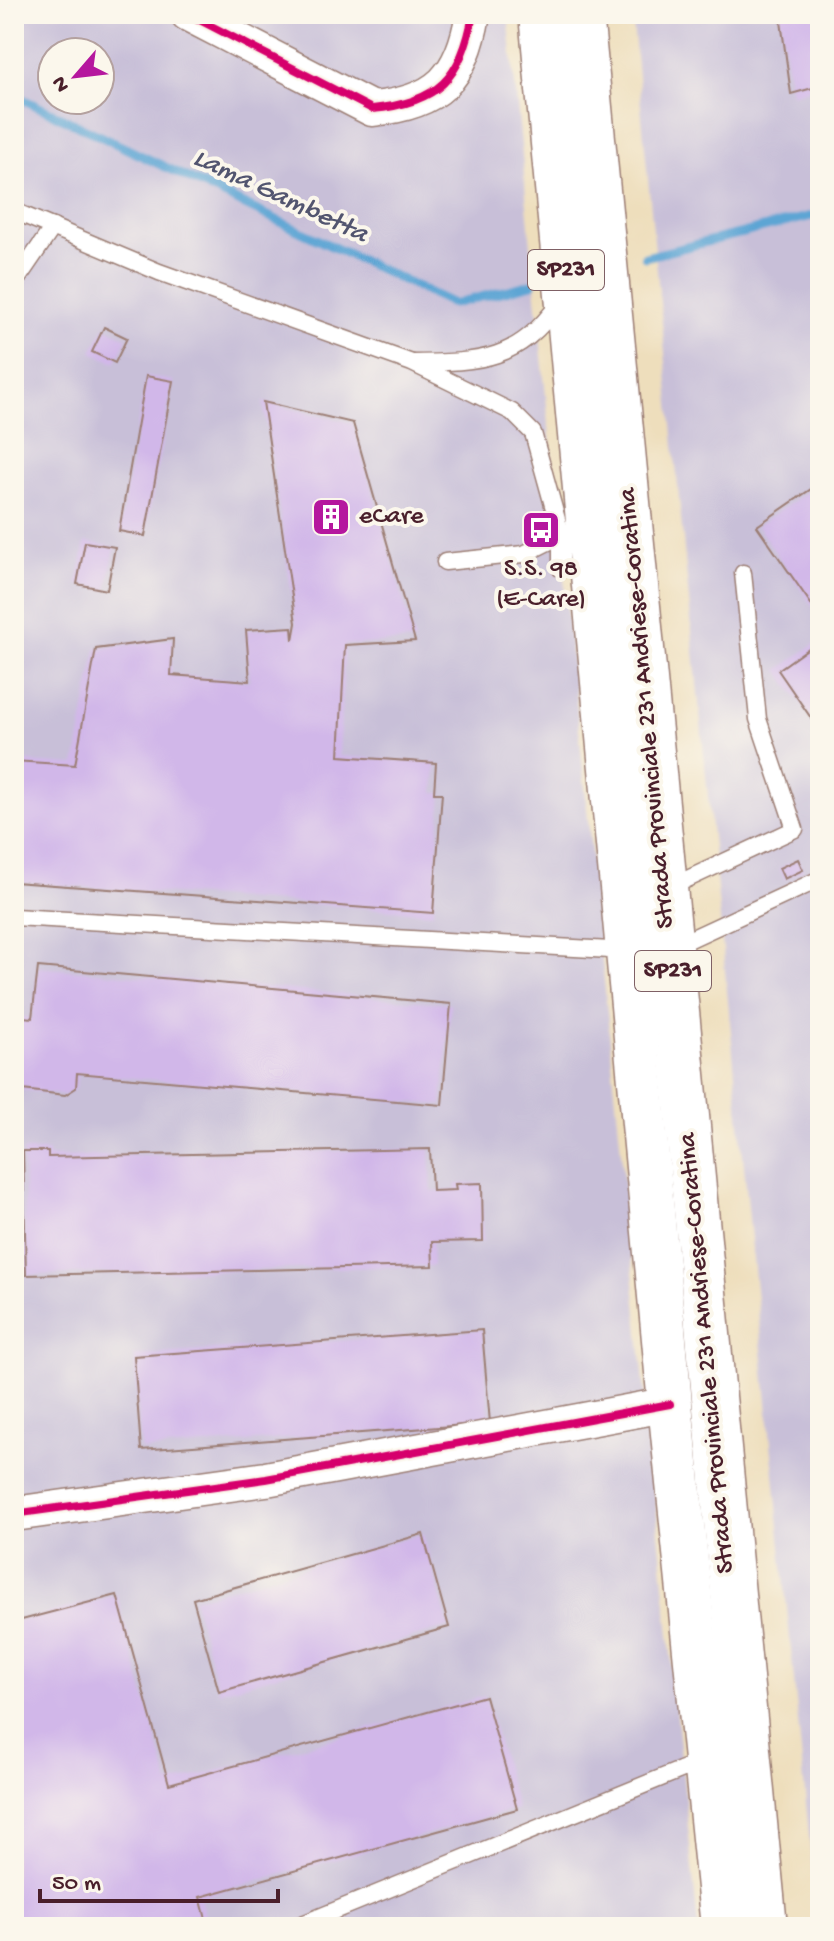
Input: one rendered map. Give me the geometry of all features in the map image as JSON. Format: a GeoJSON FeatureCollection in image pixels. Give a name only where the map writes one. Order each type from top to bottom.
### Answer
{"type":"FeatureCollection","features":[{"type":"Feature","properties":{"kind":"main road","name":"Strada Provinciale 231 Andriese-Coratina"},"geometry":{"type":"LineString","coordinates":[[541,14],[568,291],[576,530],[650,950],[765,1927]]}},
{"type":"Feature","properties":{"kind":"main road","name":"Strada Provinciale 231 Andriese-Coratina"},"geometry":{"type":"LineString","coordinates":[[581,14],[665,890],[650,950],[670,1404],[723,1927]]}},
{"type":"Feature","properties":{"kind":"street"},"geometry":{"type":"LineString","coordinates":[[188,14],[372,109],[402,106],[433,92],[454,75],[473,14]]}},
{"type":"Feature","properties":{"kind":"street"},"geometry":{"type":"LineString","coordinates":[[14,1514],[266,1479],[670,1404]]}},
{"type":"Feature","properties":{"kind":"lane"},"geometry":{"type":"LineString","coordinates":[[14,211],[159,272],[412,363],[512,412],[533,433],[576,530],[561,569]]}},
{"type":"Feature","properties":{"kind":"lane"},"geometry":{"type":"LineString","coordinates":[[14,284],[53,227]]}},
{"type":"Feature","properties":{"kind":"lane"},"geometry":{"type":"LineString","coordinates":[[412,363],[467,362],[516,348],[541,328],[568,291]]}},
{"type":"Feature","properties":{"kind":"lane"},"geometry":{"type":"LineString","coordinates":[[445,562],[524,554],[576,530]]}},
{"type":"Feature","properties":{"kind":"lane"},"geometry":{"type":"LineString","coordinates":[[665,890],[795,829],[758,719],[743,573]]}},
{"type":"Feature","properties":{"kind":"lane"},"geometry":{"type":"LineString","coordinates":[[14,917],[650,950],[820,879]]}},
{"type":"Feature","properties":{"kind":"lane"},"geometry":{"type":"LineString","coordinates":[[295,1927],[705,1759]]}},
{"type":"Feature","properties":{"kind":"shaded area"},"geometry":{"type":"Polygon","coordinates":[[[14,14],[508,14],[698,1927],[14,1927],[14,14]]]}},
{"type":"Feature","properties":{"kind":"shaded area"},"geometry":{"type":"Polygon","coordinates":[[[632,14],[820,14],[820,1927],[818,1927],[632,14]]]}},
{"type":"Feature","properties":{"kind":"building"},"geometry":{"type":"Polygon","coordinates":[[[780,14],[820,14],[820,86],[791,94],[780,14]]]}},
{"type":"Feature","properties":{"kind":"building"},"geometry":{"type":"Polygon","coordinates":[[[104,327],[127,338],[115,363],[92,352],[104,327]]]}},
{"type":"Feature","properties":{"kind":"building"},"geometry":{"type":"Polygon","coordinates":[[[146,376],[173,381],[145,536],[119,531],[146,376]]]}},
{"type":"Feature","properties":{"kind":"building"},"geometry":{"type":"Polygon","coordinates":[[[263,402],[353,423],[415,641],[345,645],[339,756],[436,763],[434,793],[442,793],[433,913],[14,882],[14,761],[75,765],[96,649],[173,639],[171,675],[250,681],[246,630],[292,627],[293,640],[296,623],[263,402]]]}},
{"type":"Feature","properties":{"kind":"building"},"geometry":{"type":"Polygon","coordinates":[[[820,483],[820,617],[757,526],[820,483]]]}},
{"type":"Feature","properties":{"kind":"building"},"geometry":{"type":"Polygon","coordinates":[[[85,542],[115,547],[107,590],[77,584],[85,542]]]}},
{"type":"Feature","properties":{"kind":"building"},"geometry":{"type":"Polygon","coordinates":[[[820,640],[820,731],[778,670],[820,640]]]}},
{"type":"Feature","properties":{"kind":"building"},"geometry":{"type":"Polygon","coordinates":[[[798,859],[803,870],[784,879],[779,868],[798,859]]]}},
{"type":"Feature","properties":{"kind":"building"},"geometry":{"type":"Polygon","coordinates":[[[38,967],[451,1004],[442,1105],[77,1073],[76,1088],[65,1095],[14,1089],[14,1016],[32,1018],[38,967]]]}},
{"type":"Feature","properties":{"kind":"building"},"geometry":{"type":"Polygon","coordinates":[[[430,1149],[432,1191],[456,1190],[455,1184],[482,1183],[483,1241],[432,1242],[433,1266],[26,1275],[23,1151],[48,1151],[48,1157],[430,1149]]]}},
{"type":"Feature","properties":{"kind":"building"},"geometry":{"type":"Polygon","coordinates":[[[482,1330],[490,1423],[141,1450],[134,1356],[482,1330]]]}},
{"type":"Feature","properties":{"kind":"building"},"geometry":{"type":"Polygon","coordinates":[[[423,1534],[449,1627],[219,1692],[193,1599],[423,1534]]]}},
{"type":"Feature","properties":{"kind":"building"},"geometry":{"type":"Polygon","coordinates":[[[117,1595],[169,1784],[485,1696],[517,1809],[200,1897],[206,1919],[178,1927],[14,1927],[14,1622],[117,1595]]]}},
{"type":"Feature","properties":{"kind":"waterway","name":"Lama Gambetta"},"geometry":{"type":"LineString","coordinates":[[14,95],[453,304],[532,284]]}},
{"type":"Feature","properties":{"kind":"waterway","name":"Lama Gambetta"},"geometry":{"type":"LineString","coordinates":[[645,257],[820,214]]}},
{"type":"Feature","properties":{"kind":"cycle path"},"geometry":{"type":"LineString","coordinates":[[188,14],[372,109],[414,101],[443,83],[462,55],[473,14]]}},
{"type":"Feature","properties":{"kind":"cycle path"},"geometry":{"type":"LineString","coordinates":[[14,1514],[266,1479],[670,1404]]}},
{"type":"Feature","properties":{"kind":"place","name":"eCare"},"geometry":{"type":"Point","coordinates":[331,517]}},
{"type":"Feature","properties":{"kind":"place","name":"S.S. 98 (E-Care)"},"geometry":{"type":"Point","coordinates":[541,530]}}]}
